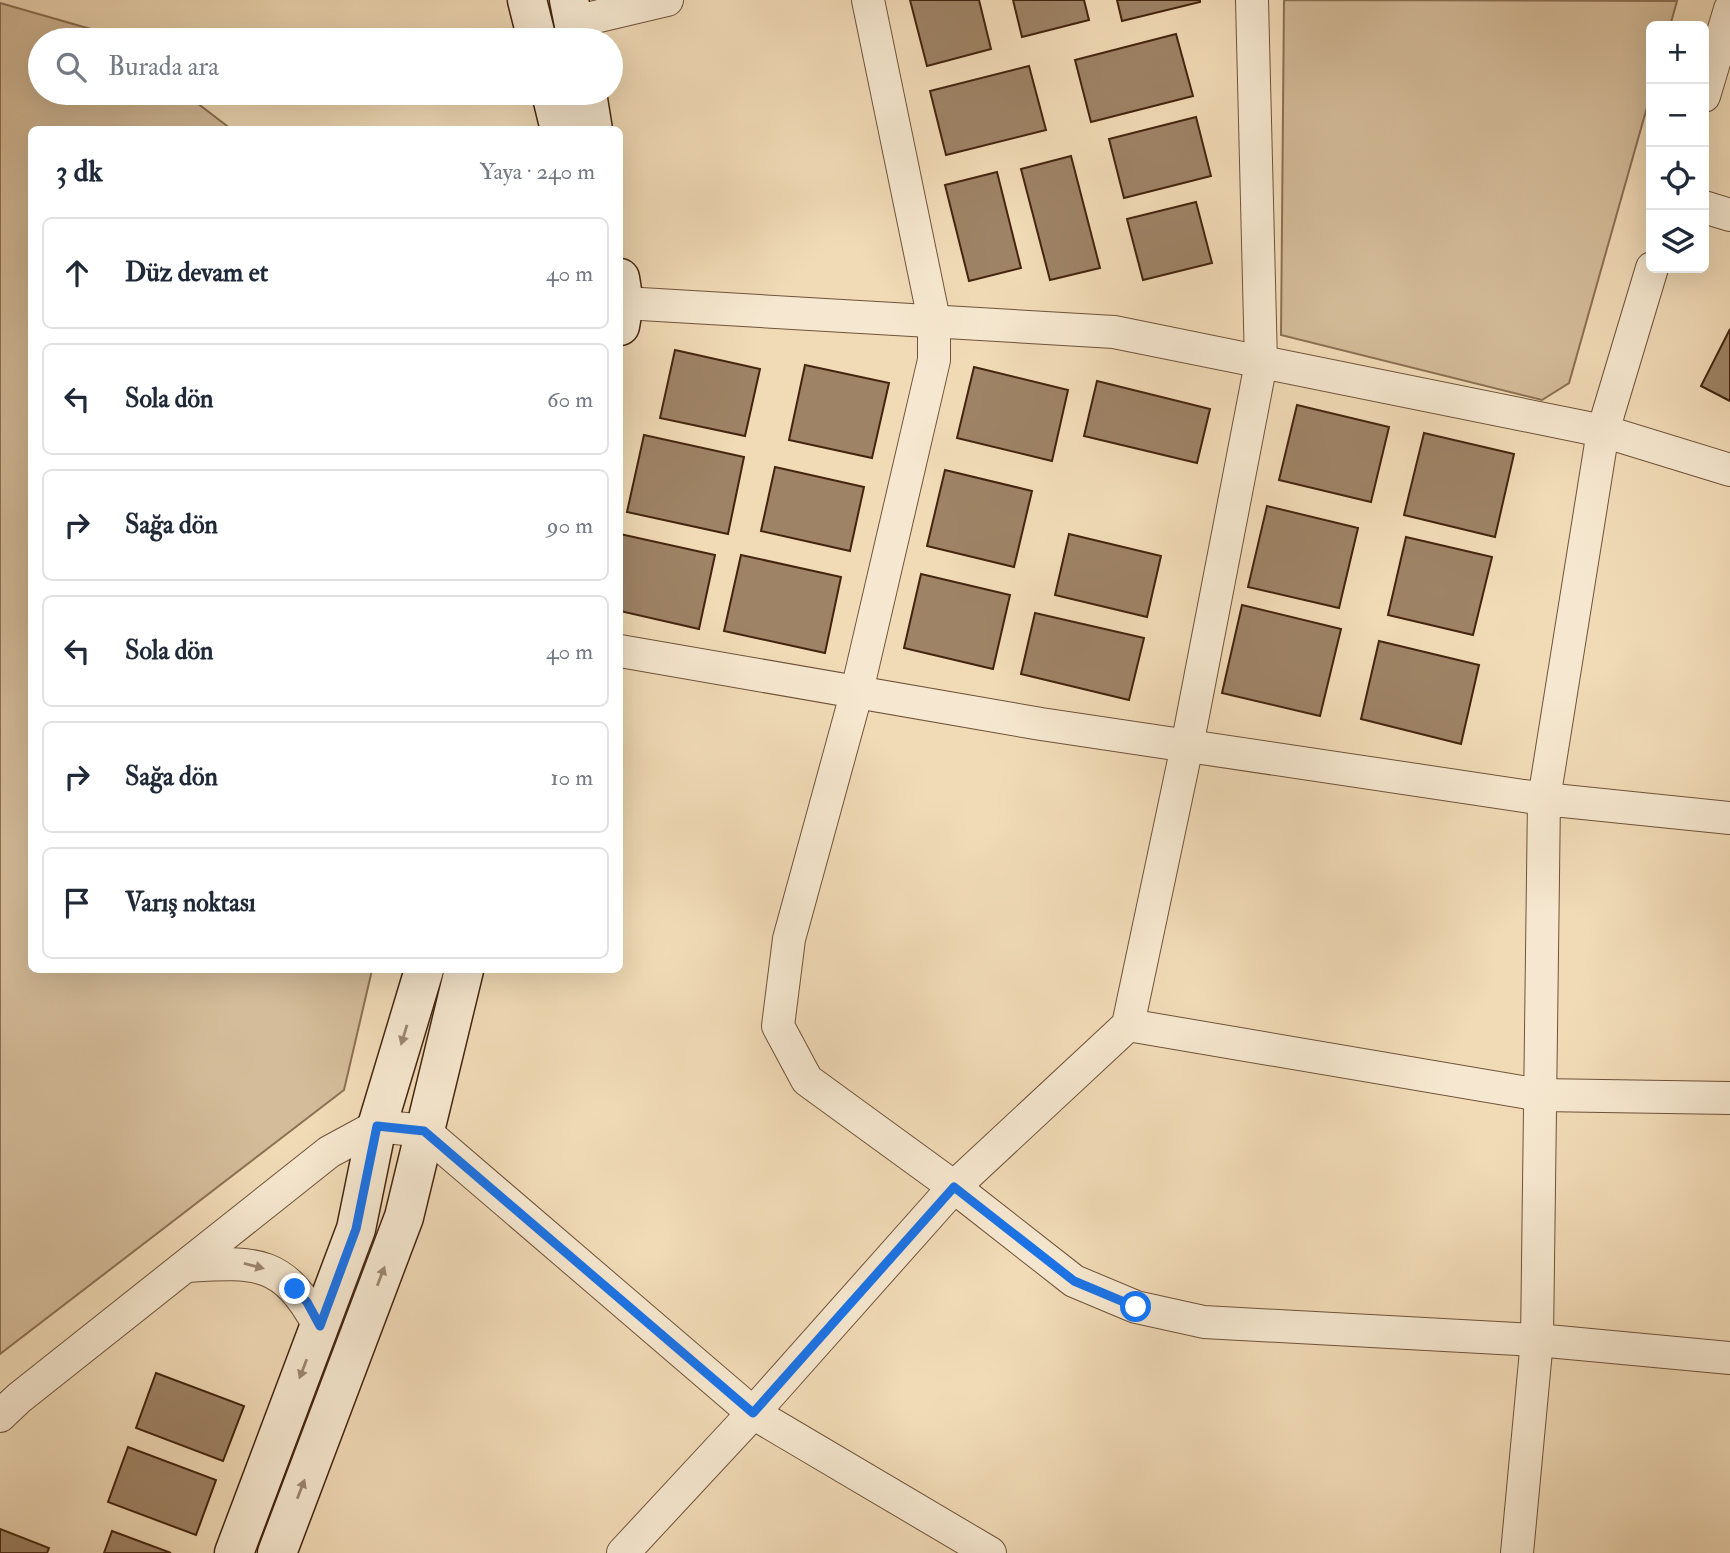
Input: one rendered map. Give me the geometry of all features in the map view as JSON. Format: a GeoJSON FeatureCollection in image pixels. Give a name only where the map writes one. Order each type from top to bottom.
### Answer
{"type":"FeatureCollection","features":[{"type":"Feature","properties":{"kind":"street"},"geometry":{"type":"LineString","coordinates":[[527,0],[534,28]]}},
{"type":"Feature","properties":{"kind":"street"},"geometry":{"type":"LineString","coordinates":[[573,21],[667,0]]}},
{"type":"Feature","properties":{"kind":"street"},"geometry":{"type":"LineString","coordinates":[[868,0],[934,320],[934,360],[857,691],[789,939],[778,1026],[807,1080],[954,1187],[1074,1281],[1136,1307],[1204,1322],[1537,1340],[1730,1358]]}},
{"type":"Feature","properties":{"kind":"street"},"geometry":{"type":"LineString","coordinates":[[623,1553],[753,1413],[954,1187],[1128,1025],[1187,746],[1261,363],[1252,0]]}},
{"type":"Feature","properties":{"kind":"street"},"geometry":{"type":"LineString","coordinates":[[1708,84],[1730,9]]}},
{"type":"Feature","properties":{"kind":"street"},"geometry":{"type":"LineString","coordinates":[[554,105],[559,126]]}},
{"type":"Feature","properties":{"kind":"street"},"geometry":{"type":"LineString","coordinates":[[589,105],[592,126]]}},
{"type":"Feature","properties":{"kind":"street"},"geometry":{"type":"LineString","coordinates":[[1709,209],[1730,215]]}},
{"type":"Feature","properties":{"kind":"street"},"geometry":{"type":"LineString","coordinates":[[1517,1553],[1537,1340],[1544,799],[1603,431],[1650,273]]}},
{"type":"Feature","properties":{"kind":"street"},"geometry":{"type":"LineString","coordinates":[[623,302],[1114,332],[1603,431],[1730,470]]}},
{"type":"Feature","properties":{"kind":"street"},"geometry":{"type":"LineString","coordinates":[[623,652],[1041,724],[1187,746],[1544,799],[1730,818]]}},
{"type":"Feature","properties":{"kind":"street"},"geometry":{"type":"LineString","coordinates":[[234,1553],[356,1229],[377,1126],[423,973]]}},
{"type":"Feature","properties":{"kind":"street"},"geometry":{"type":"LineString","coordinates":[[276,1553],[404,1217],[463,973]]}},
{"type":"Feature","properties":{"kind":"street"},"geometry":{"type":"LineString","coordinates":[[1128,1025],[1540,1095],[1730,1098]]}},
{"type":"Feature","properties":{"kind":"street"},"geometry":{"type":"LineString","coordinates":[[0,1416],[19,1398],[329,1152],[377,1126],[424,1131],[753,1413],[990,1553]]}},
{"type":"Feature","properties":{"kind":"street"},"geometry":{"type":"LineString","coordinates":[[186,1266],[240,1263],[268,1270],[295,1289],[307,1302],[320,1326]]}},
{"type":"Feature","properties":{"kind":"shaded area"},"geometry":{"type":"Polygon","coordinates":[[[1284,0],[1677,1],[1671,21],[1646,21],[1646,111],[1569,383],[1542,400],[1281,335],[1284,0]]]}},
{"type":"Feature","properties":{"kind":"shaded area"},"geometry":{"type":"Polygon","coordinates":[[[0,3],[87,28],[28,28],[28,105],[200,105],[227,126],[28,126],[28,973],[371,973],[344,1090],[0,1354],[0,3]]]}},
{"type":"Feature","properties":{"kind":"building"},"geometry":{"type":"Polygon","coordinates":[[[910,0],[979,0],[991,49],[927,66],[910,0]]]}},
{"type":"Feature","properties":{"kind":"building"},"geometry":{"type":"Polygon","coordinates":[[[1013,0],[1084,0],[1089,20],[1022,37],[1013,0]]]}},
{"type":"Feature","properties":{"kind":"building"},"geometry":{"type":"Polygon","coordinates":[[[1117,0],[1200,0],[1200,2],[1122,21],[1117,0]]]}},
{"type":"Feature","properties":{"kind":"building"},"geometry":{"type":"Polygon","coordinates":[[[1176,34],[1193,96],[1091,122],[1075,60],[1176,34]]]}},
{"type":"Feature","properties":{"kind":"building"},"geometry":{"type":"Polygon","coordinates":[[[1029,66],[1046,130],[946,155],[930,91],[1029,66]]]}},
{"type":"Feature","properties":{"kind":"building"},"geometry":{"type":"Polygon","coordinates":[[[1196,117],[1211,176],[1124,198],[1109,139],[1196,117]]]}},
{"type":"Feature","properties":{"kind":"building"},"geometry":{"type":"Polygon","coordinates":[[[1071,156],[1100,268],[1050,280],[1021,169],[1071,156]]]}},
{"type":"Feature","properties":{"kind":"building"},"geometry":{"type":"Polygon","coordinates":[[[997,172],[1021,268],[969,281],[945,185],[997,172]]]}},
{"type":"Feature","properties":{"kind":"building"},"geometry":{"type":"Polygon","coordinates":[[[1196,202],[1212,263],[1143,280],[1127,219],[1196,202]]]}},
{"type":"Feature","properties":{"kind":"building"},"geometry":{"type":"Polygon","coordinates":[[[1730,329],[1730,401],[1701,386],[1730,329]]]}},
{"type":"Feature","properties":{"kind":"building"},"geometry":{"type":"Polygon","coordinates":[[[675,350],[760,369],[745,436],[660,418],[675,350]]]}},
{"type":"Feature","properties":{"kind":"building"},"geometry":{"type":"Polygon","coordinates":[[[805,365],[889,383],[872,458],[789,440],[805,365]]]}},
{"type":"Feature","properties":{"kind":"building"},"geometry":{"type":"Polygon","coordinates":[[[974,367],[1068,390],[1052,461],[957,438],[974,367]]]}},
{"type":"Feature","properties":{"kind":"building"},"geometry":{"type":"Polygon","coordinates":[[[1097,381],[1210,409],[1197,463],[1084,436],[1097,381]]]}},
{"type":"Feature","properties":{"kind":"building"},"geometry":{"type":"Polygon","coordinates":[[[1297,405],[1389,427],[1371,502],[1279,480],[1297,405]]]}},
{"type":"Feature","properties":{"kind":"building"},"geometry":{"type":"Polygon","coordinates":[[[1424,433],[1514,454],[1495,537],[1404,515],[1424,433]]]}},
{"type":"Feature","properties":{"kind":"building"},"geometry":{"type":"Polygon","coordinates":[[[644,435],[744,457],[728,534],[627,512],[644,435]]]}},
{"type":"Feature","properties":{"kind":"building"},"geometry":{"type":"Polygon","coordinates":[[[775,467],[864,487],[850,551],[761,531],[775,467]]]}},
{"type":"Feature","properties":{"kind":"building"},"geometry":{"type":"Polygon","coordinates":[[[945,470],[1032,491],[1014,567],[927,546],[945,470]]]}},
{"type":"Feature","properties":{"kind":"building"},"geometry":{"type":"Polygon","coordinates":[[[1267,506],[1358,528],[1339,608],[1248,587],[1267,506]]]}},
{"type":"Feature","properties":{"kind":"building"},"geometry":{"type":"Polygon","coordinates":[[[1069,534],[1161,556],[1147,617],[1055,595],[1069,534]]]}},
{"type":"Feature","properties":{"kind":"building"},"geometry":{"type":"Polygon","coordinates":[[[623,535],[715,555],[699,629],[623,612],[623,535]]]}},
{"type":"Feature","properties":{"kind":"building"},"geometry":{"type":"Polygon","coordinates":[[[1406,537],[1492,557],[1473,635],[1388,615],[1406,537]]]}},
{"type":"Feature","properties":{"kind":"building"},"geometry":{"type":"Polygon","coordinates":[[[741,555],[841,577],[825,653],[724,631],[741,555]]]}},
{"type":"Feature","properties":{"kind":"building"},"geometry":{"type":"Polygon","coordinates":[[[921,574],[1010,595],[993,669],[904,648],[921,574]]]}},
{"type":"Feature","properties":{"kind":"building"},"geometry":{"type":"Polygon","coordinates":[[[1242,605],[1341,629],[1320,716],[1222,693],[1242,605]]]}},
{"type":"Feature","properties":{"kind":"building"},"geometry":{"type":"Polygon","coordinates":[[[1035,613],[1144,638],[1129,700],[1021,674],[1035,613]]]}},
{"type":"Feature","properties":{"kind":"building"},"geometry":{"type":"Polygon","coordinates":[[[1379,641],[1479,665],[1461,744],[1361,719],[1379,641]]]}},
{"type":"Feature","properties":{"kind":"building"},"geometry":{"type":"Polygon","coordinates":[[[156,1373],[244,1406],[223,1461],[136,1428],[156,1373]]]}},
{"type":"Feature","properties":{"kind":"building"},"geometry":{"type":"Polygon","coordinates":[[[128,1447],[216,1480],[196,1535],[108,1502],[128,1447]]]}},
{"type":"Feature","properties":{"kind":"building"},"geometry":{"type":"Polygon","coordinates":[[[0,1529],[49,1548],[47,1553],[0,1553],[0,1529]]]}},
{"type":"Feature","properties":{"kind":"building"},"geometry":{"type":"Polygon","coordinates":[[[112,1531],[171,1553],[104,1553],[112,1531]]]}},
{"type":"Feature","properties":{"kind":"route"},"geometry":{"type":"LineString","coordinates":[[295,1289],[307,1302],[320,1326],[356,1229],[377,1126],[424,1131],[753,1413],[954,1187],[1074,1281],[1136,1307]]}}]}
